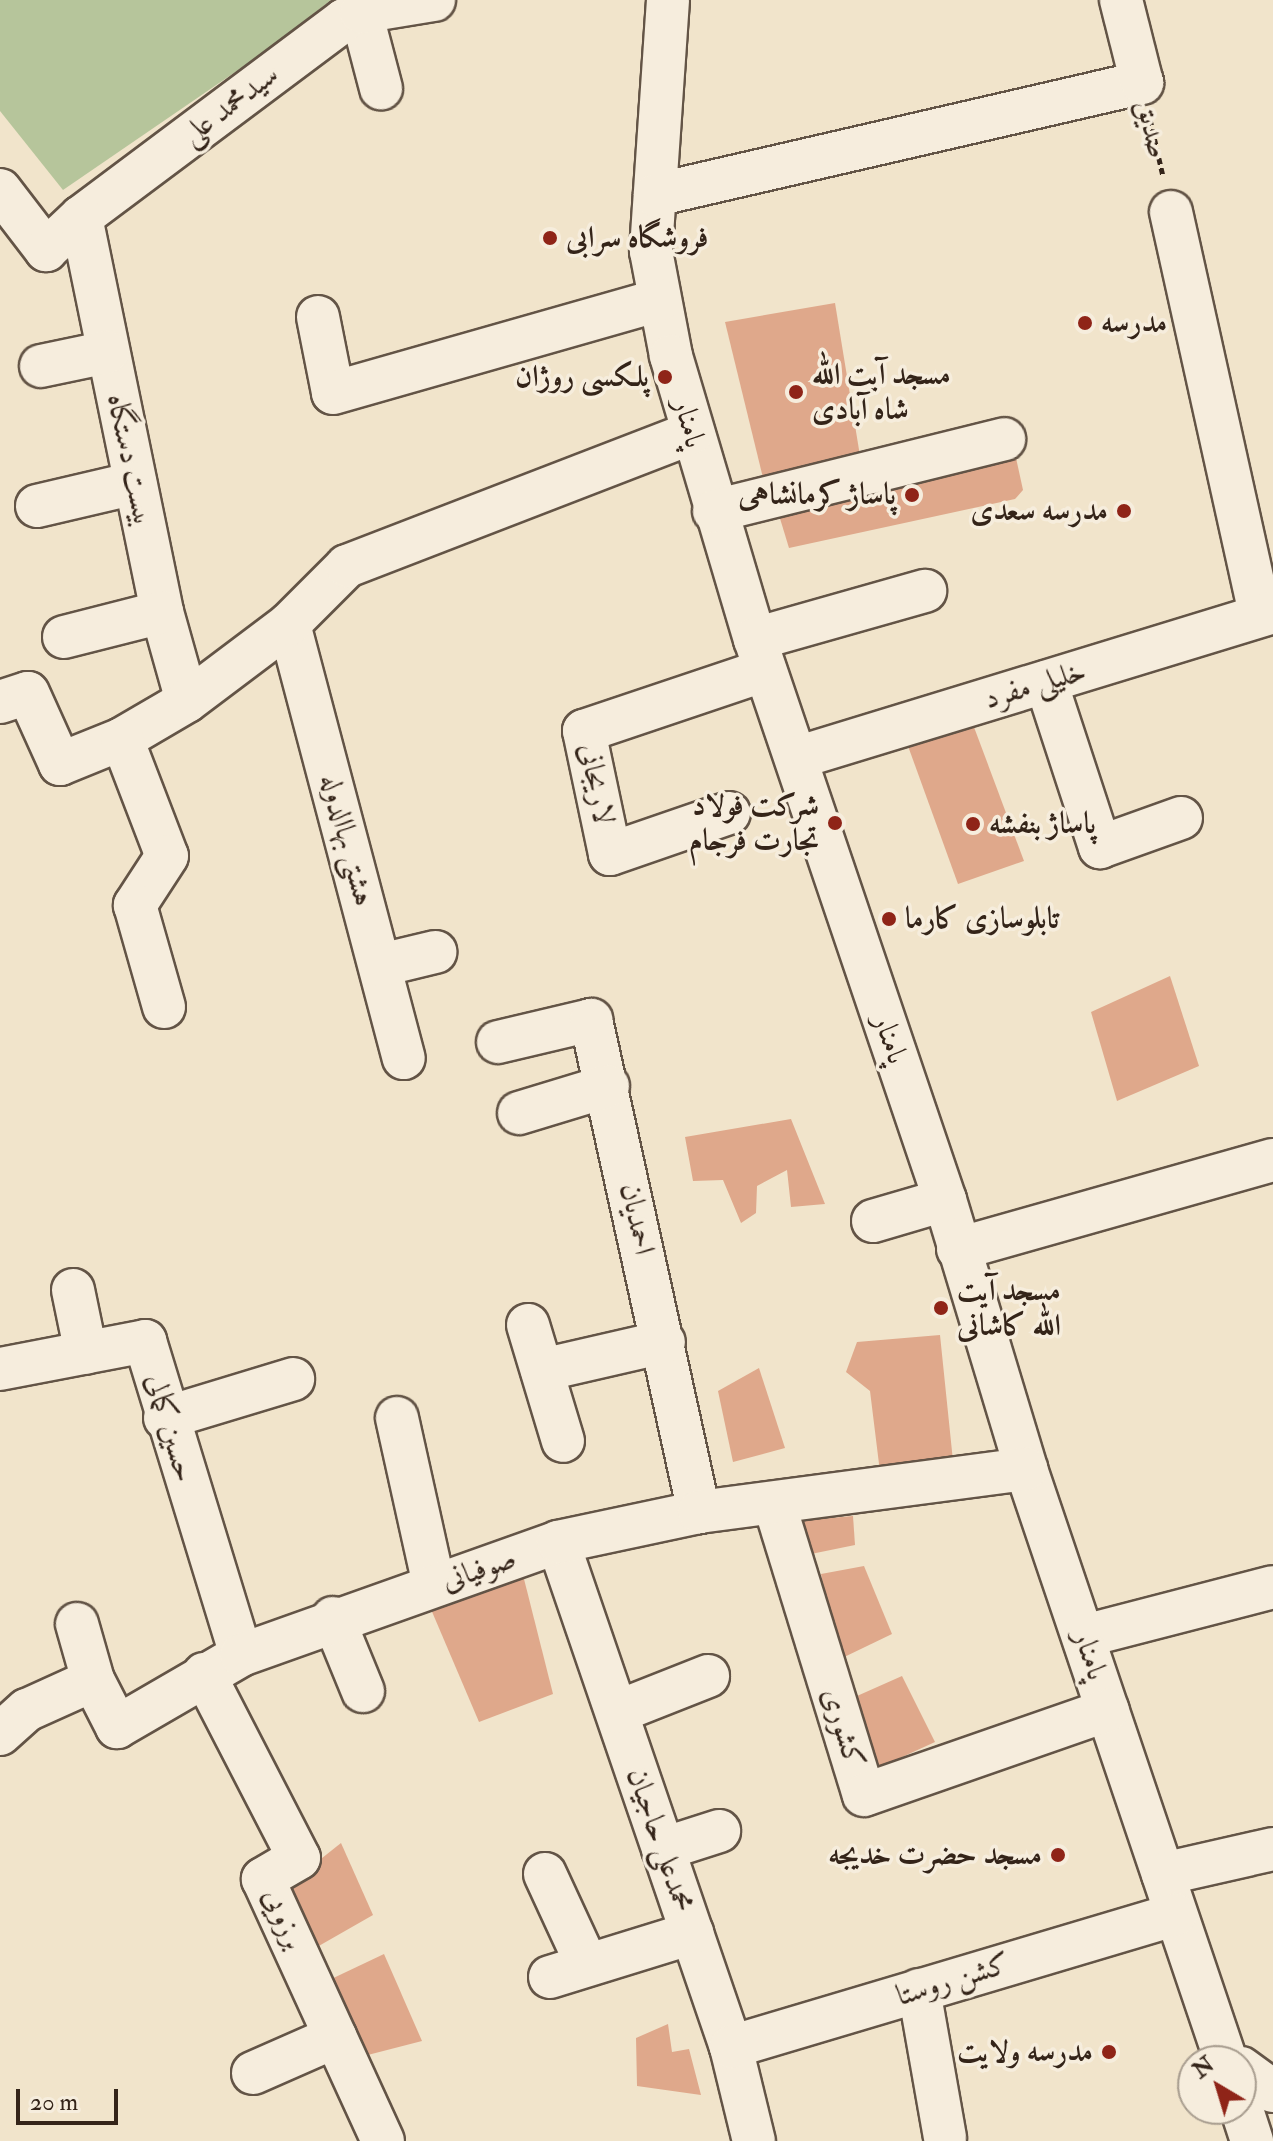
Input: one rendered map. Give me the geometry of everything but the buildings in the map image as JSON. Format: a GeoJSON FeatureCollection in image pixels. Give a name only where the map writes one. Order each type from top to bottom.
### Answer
{"type":"FeatureCollection","features":[{"type":"Feature","properties":{"kind":"street","name":"سیدمحمد علی"},"geometry":{"type":"LineString","coordinates":[[26,243],[81,217],[361,12],[434,0]]}},
{"type":"Feature","properties":{"kind":"street","name":"پامنار"},"geometry":{"type":"LineString","coordinates":[[668,0],[651,251],[659,300],[692,433],[760,655],[945,1200],[1026,1469],[1176,1914],[1225,2045]]}},
{"type":"Feature","properties":{"kind":"street"},"geometry":{"type":"LineString","coordinates":[[1121,0],[1142,83]]}},
{"type":"Feature","properties":{"kind":"street"},"geometry":{"type":"LineString","coordinates":[[361,12],[381,88]]}},
{"type":"Feature","properties":{"kind":"street","name":"صدیق"},"geometry":{"type":"LineString","coordinates":[[655,195],[1142,83]]}},
{"type":"Feature","properties":{"kind":"street"},"geometry":{"type":"LineString","coordinates":[[0,190],[26,243]]}},
{"type":"Feature","properties":{"kind":"street"},"geometry":{"type":"LineString","coordinates":[[1171,212],[1266,614]]}},
{"type":"Feature","properties":{"kind":"street","name":"بیست دستگاه"},"geometry":{"type":"LineString","coordinates":[[81,217],[162,612],[187,701]]}},
{"type":"Feature","properties":{"kind":"street"},"geometry":{"type":"LineString","coordinates":[[318,317],[333,393],[659,300]]}},
{"type":"Feature","properties":{"kind":"street"},"geometry":{"type":"LineString","coordinates":[[41,366],[108,352]]}},
{"type":"Feature","properties":{"kind":"street"},"geometry":{"type":"LineString","coordinates":[[0,702],[28,693],[60,764],[122,739],[187,701],[289,624],[347,566],[692,433]]}},
{"type":"Feature","properties":{"kind":"street"},"geometry":{"type":"LineString","coordinates":[[714,511],[1004,439]]}},
{"type":"Feature","properties":{"kind":"street"},"geometry":{"type":"LineString","coordinates":[[37,506],[135,483]]}},
{"type":"Feature","properties":{"kind":"street"},"geometry":{"type":"LineString","coordinates":[[760,655],[925,591]]}},
{"type":"Feature","properties":{"kind":"street"},"geometry":{"type":"LineString","coordinates":[[64,637],[162,612]]}},
{"type":"Feature","properties":{"kind":"street","name":"خلیلی مفرد"},"geometry":{"type":"LineString","coordinates":[[796,758],[1266,614]]}},
{"type":"Feature","properties":{"kind":"street","name":"هشتی بهاالدوله"},"geometry":{"type":"LineString","coordinates":[[289,624],[404,1058]]}},
{"type":"Feature","properties":{"kind":"street","name":"لاریجانی"},"geometry":{"type":"LineString","coordinates":[[729,813],[610,854],[584,731],[760,655]]}},
{"type":"Feature","properties":{"kind":"street"},"geometry":{"type":"LineString","coordinates":[[1046,682],[1100,847],[1181,818]]}},
{"type":"Feature","properties":{"kind":"street"},"geometry":{"type":"LineString","coordinates":[[122,739],[167,856],[135,905],[164,1007]]}},
{"type":"Feature","properties":{"kind":"street"},"geometry":{"type":"LineString","coordinates":[[381,965],[435,952]]}},
{"type":"Feature","properties":{"kind":"street","name":"احمدیان"},"geometry":{"type":"LineString","coordinates":[[498,1042],[591,1020],[608,1086],[699,1512]]}},
{"type":"Feature","properties":{"kind":"street"},"geometry":{"type":"LineString","coordinates":[[519,1113],[608,1086]]}},
{"type":"Feature","properties":{"kind":"street"},"geometry":{"type":"LineString","coordinates":[[958,1249],[1273,1160]]}},
{"type":"Feature","properties":{"kind":"street"},"geometry":{"type":"LineString","coordinates":[[873,1221],[945,1200]]}},
{"type":"Feature","properties":{"kind":"street"},"geometry":{"type":"LineString","coordinates":[[73,1290],[86,1353]]}},
{"type":"Feature","properties":{"kind":"street"},"geometry":{"type":"LineString","coordinates":[[528,1325],[563,1441]]}},
{"type":"Feature","properties":{"kind":"street","name":"حسین کمالی"},"geometry":{"type":"LineString","coordinates":[[0,1369],[145,1341],[165,1418],[241,1655]]}},
{"type":"Feature","properties":{"kind":"street"},"geometry":{"type":"LineString","coordinates":[[542,1370],[664,1342]]}},
{"type":"Feature","properties":{"kind":"street"},"geometry":{"type":"LineString","coordinates":[[165,1418],[293,1379]]}},
{"type":"Feature","properties":{"kind":"street"},"geometry":{"type":"LineString","coordinates":[[397,1418],[434,1585]]}},
{"type":"Feature","properties":{"kind":"street","name":"صوفیانی"},"geometry":{"type":"LineString","coordinates":[[93,1680],[117,1727],[241,1655],[333,1618],[558,1542],[699,1512],[775,1506],[1026,1469]]}},
{"type":"Feature","properties":{"kind":"street","name":"کشوری"},"geometry":{"type":"LineString","coordinates":[[775,1506],[864,1795],[1108,1710]]}},
{"type":"Feature","properties":{"kind":"street","name":"محمدعلی حاجیان"},"geometry":{"type":"LineString","coordinates":[[558,1542],[731,2047],[750,2140]]}},
{"type":"Feature","properties":{"kind":"street"},"geometry":{"type":"LineString","coordinates":[[1084,1636],[1273,1587]]}},
{"type":"Feature","properties":{"kind":"street"},"geometry":{"type":"LineString","coordinates":[[333,1618],[363,1691]]}},
{"type":"Feature","properties":{"kind":"street"},"geometry":{"type":"LineString","coordinates":[[0,1734],[27,1710],[93,1680],[77,1624]]}},
{"type":"Feature","properties":{"kind":"street","name":"برزویی"},"geometry":{"type":"LineString","coordinates":[[204,1674],[299,1858],[263,1879],[383,2141]]}},
{"type":"Feature","properties":{"kind":"street"},"geometry":{"type":"LineString","coordinates":[[617,1712],[708,1676]]}},
{"type":"Feature","properties":{"kind":"street"},"geometry":{"type":"LineString","coordinates":[[663,1849],[719,1831]]}},
{"type":"Feature","properties":{"kind":"street"},"geometry":{"type":"LineString","coordinates":[[1163,1874],[1273,1849]]}},
{"type":"Feature","properties":{"kind":"street"},"geometry":{"type":"LineString","coordinates":[[545,1874],[568,1971],[692,1933]]}},
{"type":"Feature","properties":{"kind":"street","name":"کشن روستا"},"geometry":{"type":"LineString","coordinates":[[731,2047],[1176,1914]]}},
{"type":"Feature","properties":{"kind":"street"},"geometry":{"type":"LineString","coordinates":[[919,1990],[945,2138]]}},
{"type":"Feature","properties":{"kind":"street"},"geometry":{"type":"LineString","coordinates":[[253,2073],[335,2037]]}},
{"type":"Feature","properties":{"kind":"path","name":"صدیق"},"geometry":{"type":"LineString","coordinates":[[1142,83],[1171,212]]}},
{"type":"Feature","properties":{"kind":"green space"},"geometry":{"type":"Polygon","coordinates":[[[0,0],[331,0],[263,53],[63,190],[0,111],[0,0]]]}},
{"type":"Feature","properties":{"kind":"place","name":"فروشگاه سرابی"},"geometry":{"type":"Point","coordinates":[550,238]}},
{"type":"Feature","properties":{"kind":"place","name":"مدرسه"},"geometry":{"type":"Point","coordinates":[1085,323]}},
{"type":"Feature","properties":{"kind":"place","name":"پلکسی روژان"},"geometry":{"type":"Point","coordinates":[665,377]}},
{"type":"Feature","properties":{"kind":"place","name":"مسجد آیت الله شاه آبادی"},"geometry":{"type":"Point","coordinates":[796,392]}},
{"type":"Feature","properties":{"kind":"place","name":"پاساژ کرمانشاهی"},"geometry":{"type":"Point","coordinates":[912,495]}},
{"type":"Feature","properties":{"kind":"place","name":"مدرسه سعدی"},"geometry":{"type":"Point","coordinates":[1124,511]}},
{"type":"Feature","properties":{"kind":"place","name":"شرکت فولاد تجارت فرجام"},"geometry":{"type":"Point","coordinates":[835,823]}},
{"type":"Feature","properties":{"kind":"place","name":"پاساژ بنفشه"},"geometry":{"type":"Point","coordinates":[973,824]}},
{"type":"Feature","properties":{"kind":"place","name":"تابلوسازی کارما"},"geometry":{"type":"Point","coordinates":[889,919]}},
{"type":"Feature","properties":{"kind":"place","name":"مسجد آیت الله کاشانی"},"geometry":{"type":"Point","coordinates":[941,1308]}},
{"type":"Feature","properties":{"kind":"place","name":"مسجد حضرت خدیجه"},"geometry":{"type":"Point","coordinates":[1058,1855]}},
{"type":"Feature","properties":{"kind":"place","name":"مدرسه ولایت"},"geometry":{"type":"Point","coordinates":[1109,2052]}}]}
